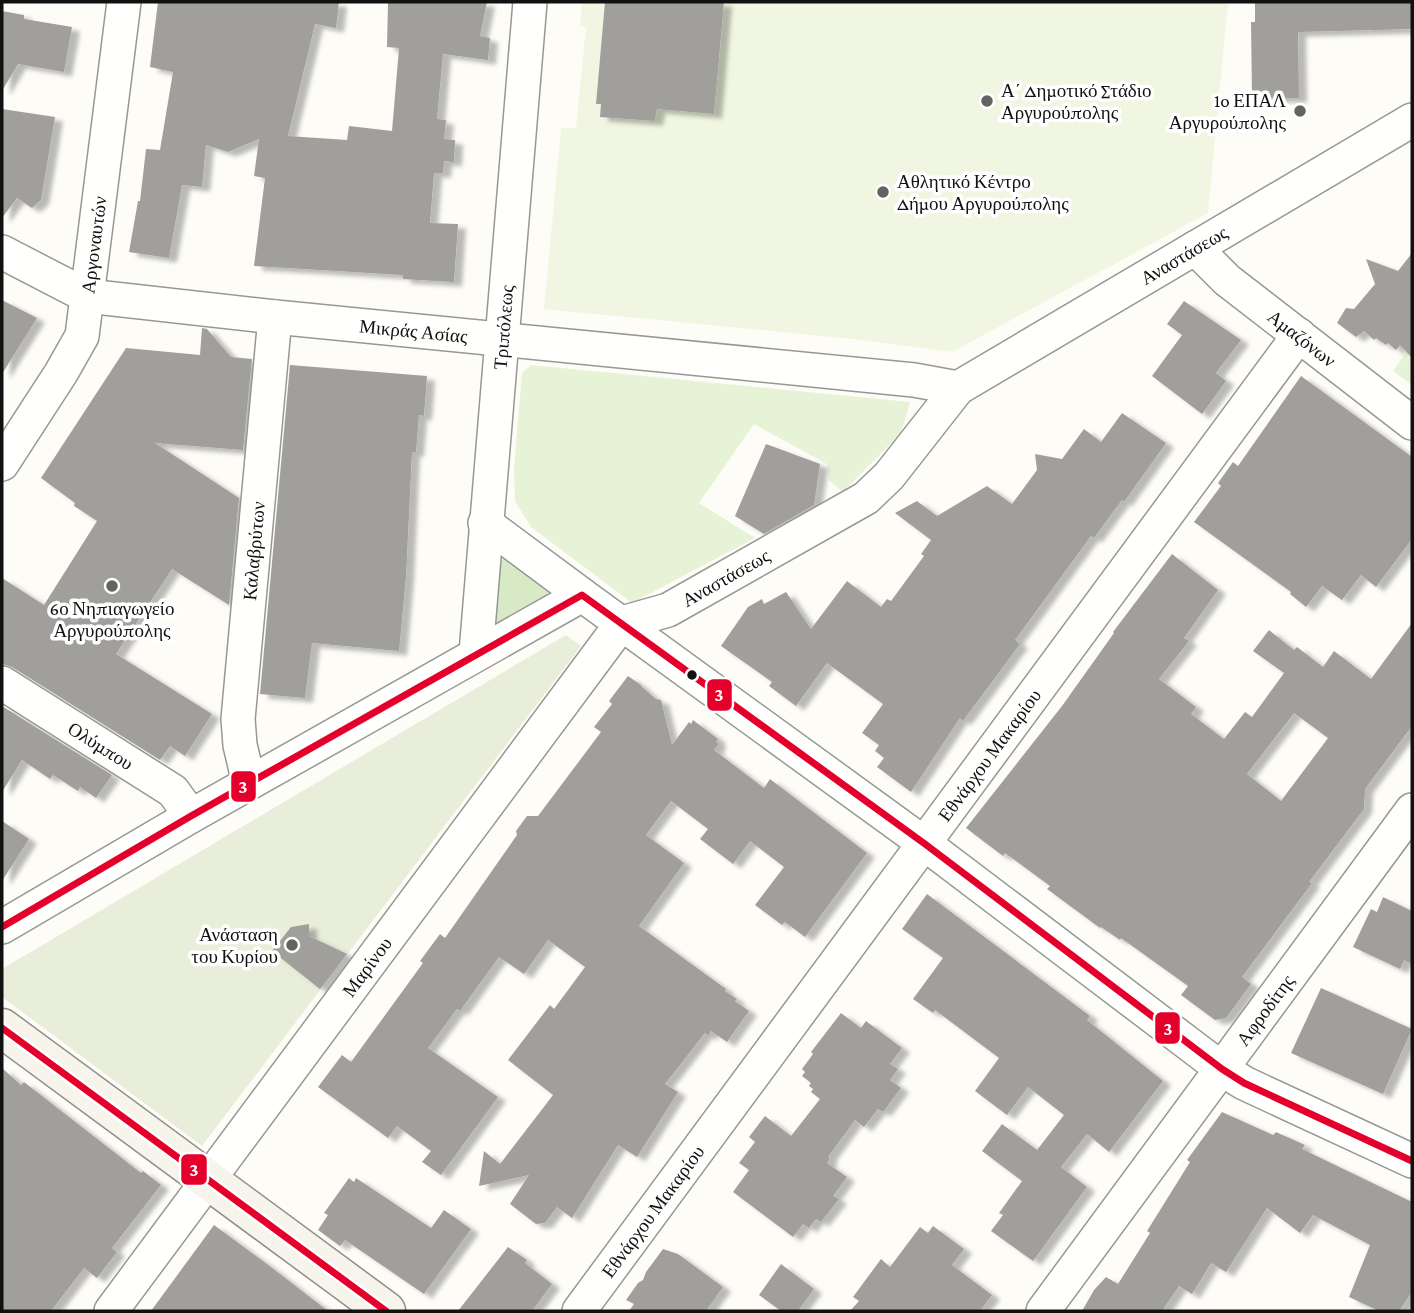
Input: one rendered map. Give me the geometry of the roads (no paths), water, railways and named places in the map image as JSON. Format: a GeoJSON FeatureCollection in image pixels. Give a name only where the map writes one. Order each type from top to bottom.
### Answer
{"type":"FeatureCollection","features":[{"type":"Feature","properties":{"kind":"street","name":"Αργοναυτών"},"geometry":{"type":"LineString","coordinates":[[2,464],[82,336],[124,2]]}},
{"type":"Feature","properties":{"kind":"street","name":"Τριπόλεως"},"geometry":{"type":"LineString","coordinates":[[476,653],[530,2]]}},
{"type":"Feature","properties":{"kind":"street","name":"Αναστάσεως"},"geometry":{"type":"LineString","coordinates":[[622,623],[668,610],[866,498],[889,475],[958,388],[1412,120]]}},
{"type":"Feature","properties":{"kind":"street","name":"Αμαζόνων"},"geometry":{"type":"LineString","coordinates":[[1195,248],[1227,280],[1412,423]]}},
{"type":"Feature","properties":{"kind":"street","name":"Μικράς Ασίας"},"geometry":{"type":"LineString","coordinates":[[2,252],[87,296],[914,380],[958,388]]}},
{"type":"Feature","properties":{"kind":"street","name":"Καλαβρύτων"},"geometry":{"type":"LineString","coordinates":[[249,783],[240,746],[238,719],[275,317]]}},
{"type":"Feature","properties":{"kind":"street","name":"Εθνάρχου Μακαρίου"},"geometry":{"type":"LineString","coordinates":[[579,1311],[1299,335]]}},
{"type":"Feature","properties":{"kind":"street"},"geometry":{"type":"LineString","coordinates":[[485,523],[925,844],[1222,1069],[1244,1083],[1412,1161]]}},
{"type":"Feature","properties":{"kind":"street"},"geometry":{"type":"LineString","coordinates":[[2,927],[191,816],[582,594]]}},
{"type":"Feature","properties":{"kind":"street","name":"Μαρίνου"},"geometry":{"type":"LineString","coordinates":[[111,1311],[622,623]]}},
{"type":"Feature","properties":{"kind":"street","name":"Ολύμπου"},"geometry":{"type":"LineString","coordinates":[[2,683],[173,791],[191,816]]}},
{"type":"Feature","properties":{"kind":"street","name":"Αφροδίτης"},"geometry":{"type":"LineString","coordinates":[[1043,1311],[1412,810]]}},
{"type":"Feature","properties":{"kind":"street"},"geometry":{"type":"LineString","coordinates":[[2,1028],[386,1311]]}},
{"type":"Feature","properties":{"kind":"place","name":"Α΄ Δημοτικό Στάδιο Αργυρούπολης"},"geometry":{"type":"Point","coordinates":[987,101]}},
{"type":"Feature","properties":{"kind":"place","name":"1o ΕΠΑΛ Αργυρούπολης"},"geometry":{"type":"Point","coordinates":[1300,111]}},
{"type":"Feature","properties":{"kind":"place","name":"Αθλητικό Κέντρο Δήμου Αργυρούπολης"},"geometry":{"type":"Point","coordinates":[883,192]}},
{"type":"Feature","properties":{"kind":"place","name":"6ο Νηπιαγωγείο Αργυρούπολης"},"geometry":{"type":"Point","coordinates":[112,586]}},
{"type":"Feature","properties":{"kind":"place","name":"Ανάσταση του Κυρίου"},"geometry":{"type":"Point","coordinates":[292,945]}}]}
